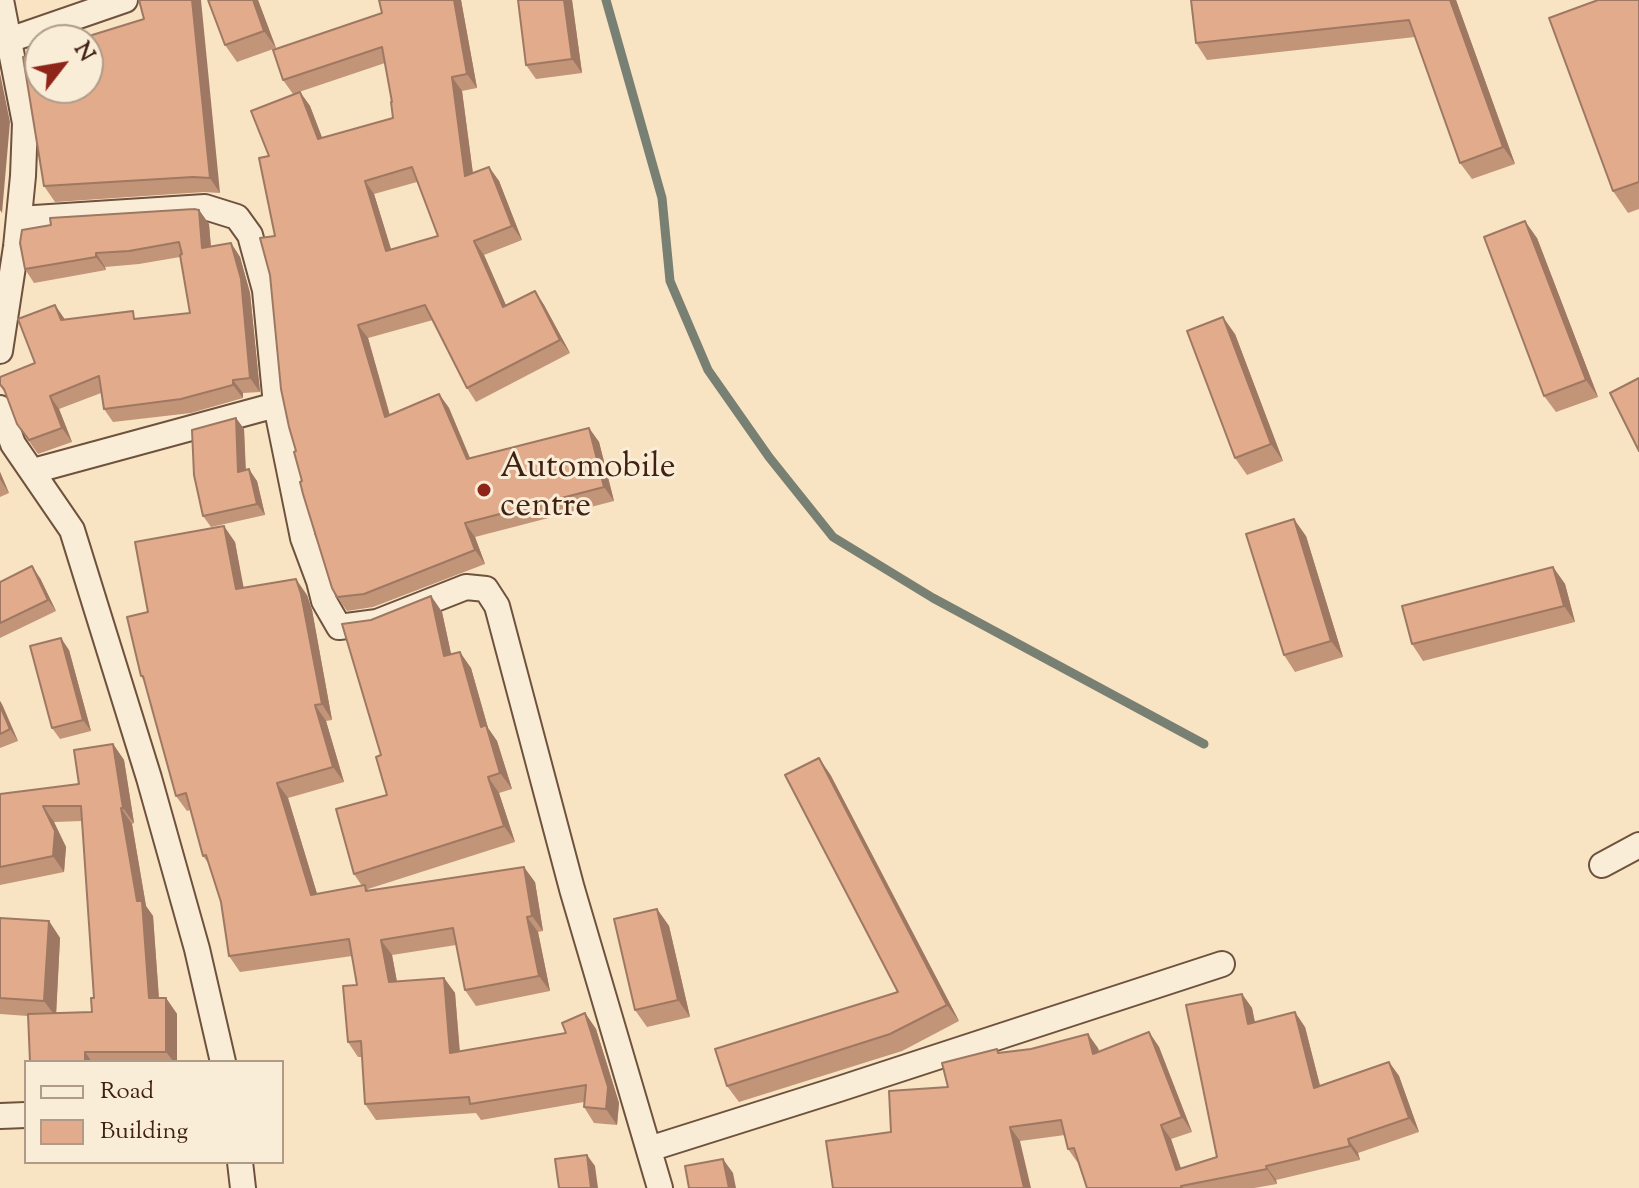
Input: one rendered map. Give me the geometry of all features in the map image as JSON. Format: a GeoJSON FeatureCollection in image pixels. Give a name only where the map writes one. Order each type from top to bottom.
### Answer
{"type":"FeatureCollection","features":[{"type":"Feature","properties":{"kind":"street"},"geometry":{"type":"LineString","coordinates":[[0,351],[19,219],[25,123],[1,0]]}},
{"type":"Feature","properties":{"kind":"street"},"geometry":{"type":"LineString","coordinates":[[9,40],[125,0]]}},
{"type":"Feature","properties":{"kind":"street"},"geometry":{"type":"LineString","coordinates":[[19,219],[205,207],[237,217],[250,235],[265,290],[276,405],[303,538],[324,601],[339,627],[377,622],[466,587],[486,589],[497,606],[572,889],[660,1188]]}},
{"type":"Feature","properties":{"kind":"street"},"geometry":{"type":"LineString","coordinates":[[33,471],[276,405]]}},
{"type":"Feature","properties":{"kind":"street"},"geometry":{"type":"LineString","coordinates":[[0,408],[13,444],[72,530],[149,778],[197,949],[223,1060]]}},
{"type":"Feature","properties":{"kind":"street"},"geometry":{"type":"LineString","coordinates":[[1602,865],[1639,845]]}},
{"type":"Feature","properties":{"kind":"street"},"geometry":{"type":"LineString","coordinates":[[649,1149],[1222,964]]}},
{"type":"Feature","properties":{"kind":"street"},"geometry":{"type":"LineString","coordinates":[[0,1116],[24,1115]]}},
{"type":"Feature","properties":{"kind":"street"},"geometry":{"type":"LineString","coordinates":[[240,1164],[243,1188]]}},
{"type":"Feature","properties":{"kind":"building"},"geometry":{"type":"Polygon","coordinates":[[[139,0],[192,0],[210,178],[44,186],[31,104],[104,104],[104,31],[144,19],[139,0]]]}},
{"type":"Feature","properties":{"kind":"building"},"geometry":{"type":"Polygon","coordinates":[[[208,0],[253,0],[264,31],[225,45],[208,0]]]}},
{"type":"Feature","properties":{"kind":"building"},"geometry":{"type":"Polygon","coordinates":[[[379,0],[454,0],[467,74],[452,77],[465,176],[489,167],[512,226],[474,241],[503,307],[535,291],[560,340],[467,388],[425,305],[358,325],[385,417],[439,394],[467,459],[589,428],[604,487],[465,523],[475,550],[364,594],[337,597],[303,494],[281,389],[270,275],[260,238],[275,236],[259,158],[269,156],[251,111],[300,92],[318,139],[393,118],[382,47],[283,80],[273,50],[382,13],[379,0]],[[412,167],[365,181],[386,251],[438,236],[412,167]]]}},
{"type":"Feature","properties":{"kind":"building"},"geometry":{"type":"Polygon","coordinates":[[[518,0],[564,0],[572,59],[526,65],[518,0]]]}},
{"type":"Feature","properties":{"kind":"building"},"geometry":{"type":"Polygon","coordinates":[[[1191,0],[1450,0],[1503,147],[1460,163],[1409,20],[1196,43],[1191,0]]]}},
{"type":"Feature","properties":{"kind":"building"},"geometry":{"type":"Polygon","coordinates":[[[1598,0],[1639,0],[1639,182],[1613,191],[1549,18],[1598,0]]]}},
{"type":"Feature","properties":{"kind":"building"},"geometry":{"type":"Polygon","coordinates":[[[199,210],[202,248],[231,243],[241,279],[250,378],[233,380],[233,385],[181,399],[104,409],[99,376],[50,396],[62,428],[29,440],[17,424],[0,384],[0,377],[35,363],[18,319],[55,305],[61,320],[133,311],[134,319],[190,313],[179,242],[96,253],[96,257],[25,269],[20,243],[22,230],[51,225],[50,218],[199,210]]]}},
{"type":"Feature","properties":{"kind":"building"},"geometry":{"type":"Polygon","coordinates":[[[1525,221],[1586,380],[1544,396],[1484,237],[1525,221]]]}},
{"type":"Feature","properties":{"kind":"building"},"geometry":{"type":"Polygon","coordinates":[[[1223,317],[1271,444],[1235,458],[1187,331],[1223,317]]]}},
{"type":"Feature","properties":{"kind":"building"},"geometry":{"type":"Polygon","coordinates":[[[1639,378],[1639,451],[1610,393],[1639,378]]]}},
{"type":"Feature","properties":{"kind":"building"},"geometry":{"type":"Polygon","coordinates":[[[236,418],[238,472],[249,469],[257,504],[203,516],[194,475],[192,430],[236,418]]]}},
{"type":"Feature","properties":{"kind":"building"},"geometry":{"type":"Polygon","coordinates":[[[1294,519],[1331,641],[1284,655],[1246,534],[1294,519]]]}},
{"type":"Feature","properties":{"kind":"building"},"geometry":{"type":"Polygon","coordinates":[[[224,526],[236,589],[296,579],[301,594],[322,704],[315,705],[333,767],[277,783],[311,895],[365,885],[366,891],[524,867],[532,916],[527,917],[539,976],[465,990],[453,928],[381,940],[389,982],[444,978],[450,1053],[566,1033],[562,1023],[585,1013],[608,1087],[606,1109],[584,1107],[586,1085],[470,1104],[469,1097],[365,1104],[361,1041],[348,1042],[343,986],[357,985],[349,939],[229,956],[221,902],[206,855],[203,856],[186,793],[176,796],[127,617],[148,612],[135,542],[224,526]]]}},
{"type":"Feature","properties":{"kind":"building"},"geometry":{"type":"Polygon","coordinates":[[[32,566],[48,600],[0,623],[0,582],[32,566]]]}},
{"type":"Feature","properties":{"kind":"building"},"geometry":{"type":"Polygon","coordinates":[[[1553,567],[1564,606],[1412,644],[1402,606],[1553,567]]]}},
{"type":"Feature","properties":{"kind":"building"},"geometry":{"type":"Polygon","coordinates":[[[431,596],[444,656],[460,652],[481,727],[486,725],[500,773],[488,777],[504,826],[354,874],[336,809],[387,795],[376,757],[381,755],[342,624],[371,620],[431,596]]]}},
{"type":"Feature","properties":{"kind":"building"},"geometry":{"type":"Polygon","coordinates":[[[61,638],[83,720],[52,728],[30,646],[61,638]]]}},
{"type":"Feature","properties":{"kind":"building"},"geometry":{"type":"Polygon","coordinates":[[[0,706],[10,729],[0,734],[0,706]]]}},
{"type":"Feature","properties":{"kind":"building"},"geometry":{"type":"Polygon","coordinates":[[[113,744],[137,901],[142,901],[149,998],[166,998],[166,1052],[85,1052],[85,1060],[30,1060],[28,1014],[92,1012],[91,998],[94,998],[81,806],[43,806],[55,831],[53,856],[0,867],[0,794],[79,784],[74,750],[113,744]]]}},
{"type":"Feature","properties":{"kind":"building"},"geometry":{"type":"Polygon","coordinates":[[[819,758],[947,1005],[890,1034],[727,1086],[715,1049],[898,992],[785,775],[819,758]]]}},
{"type":"Feature","properties":{"kind":"building"},"geometry":{"type":"Polygon","coordinates":[[[657,909],[678,1000],[635,1010],[614,919],[657,909]]]}},
{"type":"Feature","properties":{"kind":"building"},"geometry":{"type":"Polygon","coordinates":[[[0,918],[49,921],[44,1001],[0,998],[0,918]]]}},
{"type":"Feature","properties":{"kind":"building"},"geometry":{"type":"Polygon","coordinates":[[[1242,994],[1248,1024],[1295,1012],[1314,1088],[1389,1062],[1409,1118],[1348,1139],[1350,1146],[1182,1188],[1087,1188],[1074,1148],[1068,1149],[1061,1120],[1010,1127],[1024,1188],[833,1188],[826,1141],[891,1132],[889,1091],[948,1087],[942,1063],[997,1049],[998,1053],[1031,1049],[1088,1034],[1093,1054],[1149,1032],[1182,1117],[1161,1125],[1176,1170],[1217,1157],[1186,1005],[1242,994]]]}},
{"type":"Feature","properties":{"kind":"building"},"geometry":{"type":"Polygon","coordinates":[[[587,1155],[591,1188],[559,1188],[555,1159],[587,1155]]]}},
{"type":"Feature","properties":{"kind":"building"},"geometry":{"type":"Polygon","coordinates":[[[723,1159],[729,1188],[689,1188],[685,1166],[723,1159]]]}},
{"type":"Feature","properties":{"kind":"waterway"},"geometry":{"type":"LineString","coordinates":[[606,0],[662,198],[670,281],[708,370],[769,457],[833,537],[933,598],[1204,744]]}},
{"type":"Feature","properties":{"kind":"place","name":"Automobile centre"},"geometry":{"type":"Point","coordinates":[484,490]}}]}
